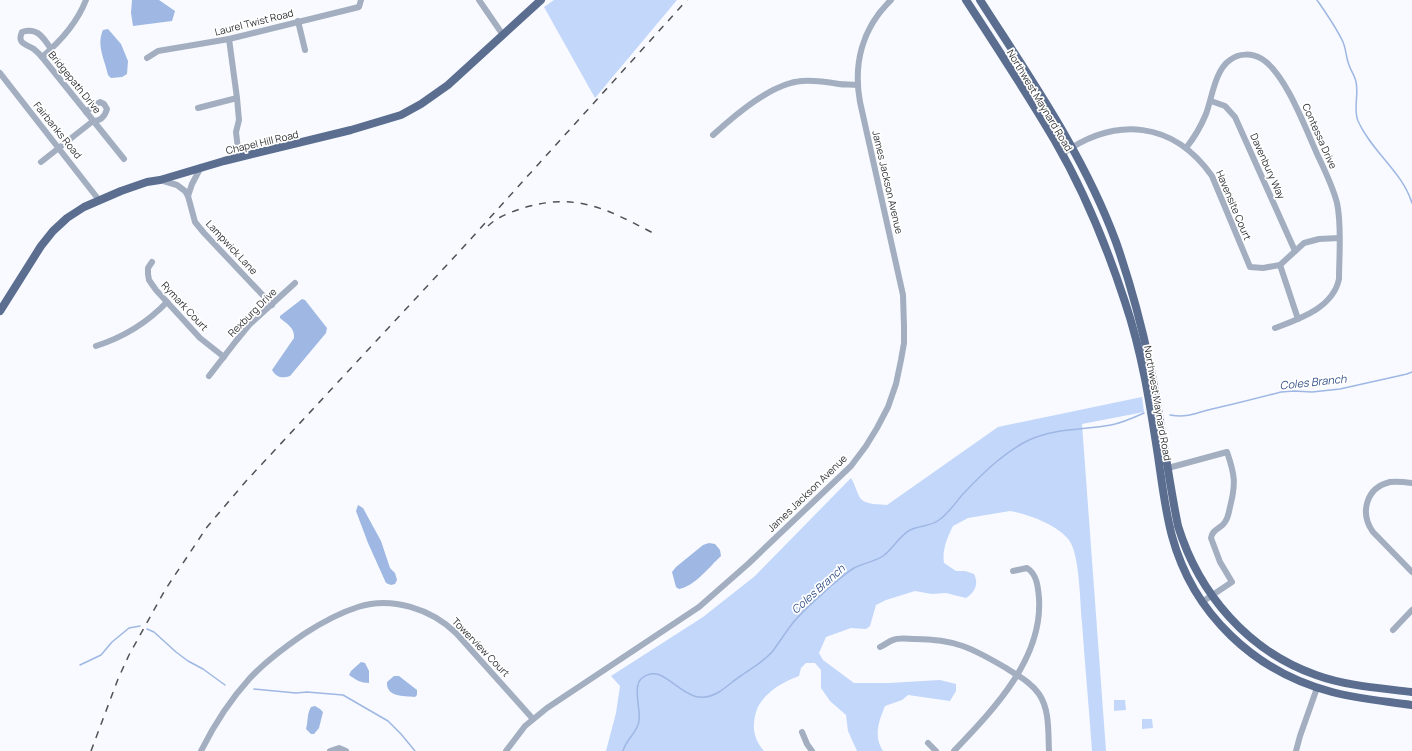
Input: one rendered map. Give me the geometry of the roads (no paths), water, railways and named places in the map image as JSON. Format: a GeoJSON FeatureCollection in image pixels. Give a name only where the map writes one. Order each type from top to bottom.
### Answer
{"type":"FeatureCollection","features":[{"type":"Feature","properties":{"kind":"main road","name":"Chapel Hill Road"},"geometry":{"type":"LineString","coordinates":[[0,311],[41,246],[67,218],[84,207],[147,182],[160,180],[201,167],[351,130],[401,116],[448,85],[542,0]]}},
{"type":"Feature","properties":{"kind":"main road","name":"Northwest Maynard Road"},"geometry":{"type":"LineString","coordinates":[[966,0],[1037,110],[1062,154],[1100,235],[1125,303],[1144,374],[1172,537],[1182,564],[1202,602],[1226,632],[1253,655],[1282,673],[1333,693],[1412,705]]}},
{"type":"Feature","properties":{"kind":"main road","name":"Northwest Maynard Road"},"geometry":{"type":"LineString","coordinates":[[980,0],[1072,146],[1106,219],[1118,250],[1134,300],[1150,365],[1174,505],[1184,544],[1192,563],[1212,596],[1228,617],[1243,632],[1278,657],[1297,667],[1338,681],[1412,692]]}},
{"type":"Feature","properties":{"kind":"main road"},"geometry":{"type":"LineString","coordinates":[[1317,688],[1321,676]]}},
{"type":"Feature","properties":{"kind":"street"},"geometry":{"type":"LineString","coordinates":[[42,57],[56,45],[71,27],[86,0]]}},
{"type":"Feature","properties":{"kind":"street","name":"Laurel Twist Road"},"geometry":{"type":"LineString","coordinates":[[147,58],[158,51],[229,39],[359,6],[361,0]]}},
{"type":"Feature","properties":{"kind":"street"},"geometry":{"type":"LineString","coordinates":[[479,0],[502,35]]}},
{"type":"Feature","properties":{"kind":"street","name":"James Jackson Avenue"},"geometry":{"type":"LineString","coordinates":[[506,751],[515,738],[533,719],[559,699],[699,607],[748,564],[851,466],[877,428],[891,397],[901,360],[904,327],[903,295],[866,129],[858,85],[858,62],[867,32],[876,16],[890,0]]}},
{"type":"Feature","properties":{"kind":"street"},"geometry":{"type":"LineString","coordinates":[[298,21],[304,50]]}},
{"type":"Feature","properties":{"kind":"street","name":"Bridgepath Drive"},"geometry":{"type":"LineString","coordinates":[[51,49],[35,31],[27,30],[22,32],[20,37],[21,41],[42,57],[124,159]]}},
{"type":"Feature","properties":{"kind":"street"},"geometry":{"type":"LineString","coordinates":[[229,39],[238,98],[239,120],[236,132],[238,158]]}},
{"type":"Feature","properties":{"kind":"street","name":"Contessa Drive"},"geometry":{"type":"LineString","coordinates":[[1186,148],[1201,125],[1224,64],[1234,57],[1247,55],[1262,59],[1272,68],[1292,98],[1334,192],[1338,214],[1339,238],[1339,279],[1337,287],[1331,297],[1298,319],[1275,328]]}},
{"type":"Feature","properties":{"kind":"street","name":"Fairbanks Road"},"geometry":{"type":"LineString","coordinates":[[0,73],[60,148],[99,200]]}},
{"type":"Feature","properties":{"kind":"street"},"geometry":{"type":"LineString","coordinates":[[713,135],[730,120],[769,92],[790,83],[818,81],[858,85]]}},
{"type":"Feature","properties":{"kind":"street"},"geometry":{"type":"LineString","coordinates":[[198,108],[238,98]]}},
{"type":"Feature","properties":{"kind":"street","name":"Davenbury Way"},"geometry":{"type":"LineString","coordinates":[[1211,100],[1225,106],[1235,117],[1295,250]]}},
{"type":"Feature","properties":{"kind":"street"},"geometry":{"type":"LineString","coordinates":[[41,162],[93,121],[100,120],[105,115],[107,109],[104,104],[100,102],[86,112]]}},
{"type":"Feature","properties":{"kind":"street","name":"Havensite Court"},"geometry":{"type":"LineString","coordinates":[[1062,154],[1072,146],[1099,134],[1114,130],[1135,130],[1158,134],[1173,140],[1186,148],[1205,166],[1212,176],[1250,267],[1263,268],[1280,265]]}},
{"type":"Feature","properties":{"kind":"street"},"geometry":{"type":"LineString","coordinates":[[188,196],[192,184],[201,167]]}},
{"type":"Feature","properties":{"kind":"street"},"geometry":{"type":"LineString","coordinates":[[160,180],[177,185],[185,191],[188,196]]}},
{"type":"Feature","properties":{"kind":"street","name":"Lampwick Lane"},"geometry":{"type":"LineString","coordinates":[[188,196],[195,222],[272,305]]}},
{"type":"Feature","properties":{"kind":"street"},"geometry":{"type":"LineString","coordinates":[[1298,319],[1280,265],[1304,243],[1312,240],[1339,238]]}},
{"type":"Feature","properties":{"kind":"street","name":"Rymark Court"},"geometry":{"type":"LineString","coordinates":[[152,262],[148,268],[149,280],[156,290],[200,338],[224,356]]}},
{"type":"Feature","properties":{"kind":"street","name":"Rexburg Drive"},"geometry":{"type":"LineString","coordinates":[[209,376],[249,325],[295,283]]}},
{"type":"Feature","properties":{"kind":"street"},"geometry":{"type":"LineString","coordinates":[[96,346],[123,336],[140,326],[167,302]]}},
{"type":"Feature","properties":{"kind":"street"},"geometry":{"type":"LineString","coordinates":[[1168,468],[1227,452],[1231,463],[1235,480],[1229,511],[1226,522],[1221,527],[1214,530],[1211,538],[1220,562],[1232,582],[1202,602]]}},
{"type":"Feature","properties":{"kind":"street"},"geometry":{"type":"LineString","coordinates":[[1412,483],[1391,482],[1382,485],[1371,495],[1365,512],[1368,525],[1373,532],[1412,572]]}},
{"type":"Feature","properties":{"kind":"street"},"geometry":{"type":"LineString","coordinates":[[954,751],[982,722],[1017,675],[1027,658],[1035,638],[1038,626],[1040,604],[1037,581],[1030,570],[1026,568],[1013,572]]}},
{"type":"Feature","properties":{"kind":"street","name":"Towerview Court"},"geometry":{"type":"LineString","coordinates":[[201,751],[216,722],[237,693],[250,678],[279,651],[327,620],[360,606],[376,604],[406,605],[434,616],[443,622],[456,633],[533,719]]}},
{"type":"Feature","properties":{"kind":"street"},"geometry":{"type":"LineString","coordinates":[[1393,630],[1412,610]]}},
{"type":"Feature","properties":{"kind":"street"},"geometry":{"type":"LineString","coordinates":[[880,647],[894,639],[922,639],[960,644],[1017,675],[1032,685],[1044,703],[1049,751]]}},
{"type":"Feature","properties":{"kind":"street"},"geometry":{"type":"LineString","coordinates":[[1296,751],[1317,688]]}},
{"type":"Feature","properties":{"kind":"street"},"geometry":{"type":"LineString","coordinates":[[802,732],[812,751]]}},
{"type":"Feature","properties":{"kind":"street"},"geometry":{"type":"LineString","coordinates":[[928,743],[936,751]]}},
{"type":"Feature","properties":{"kind":"street"},"geometry":{"type":"LineString","coordinates":[[330,751],[339,748],[346,751]]}},
{"type":"Feature","properties":{"kind":"waterway"},"geometry":{"type":"LineString","coordinates":[[1317,0],[1334,26],[1344,45],[1348,62],[1357,87],[1356,112],[1358,121],[1371,142],[1401,181],[1412,203]]}},
{"type":"Feature","properties":{"kind":"waterway","name":"Coles Branch"},"geometry":{"type":"LineString","coordinates":[[1170,415],[1191,415],[1281,392],[1312,392],[1340,389],[1412,372]]}},
{"type":"Feature","properties":{"kind":"waterway","name":"Coles Branch"},"geometry":{"type":"LineString","coordinates":[[623,751],[638,725],[639,716],[637,692],[639,682],[642,678],[651,674],[660,675],[685,692],[695,696],[706,697],[719,692],[769,656],[801,614],[840,578],[854,568],[883,556],[910,530],[932,524],[939,520],[994,464],[1020,445],[1049,433],[1101,427],[1128,420],[1144,413]]}},
{"type":"Feature","properties":{"kind":"waterway"},"geometry":{"type":"LineString","coordinates":[[80,665],[101,655],[112,642],[129,628],[140,626]]}},
{"type":"Feature","properties":{"kind":"waterway"},"geometry":{"type":"LineString","coordinates":[[147,629],[154,632],[188,661],[203,669],[225,685]]}},
{"type":"Feature","properties":{"kind":"waterway"},"geometry":{"type":"LineString","coordinates":[[254,689],[343,695],[388,721],[415,751]]}},
{"type":"Feature","properties":{"kind":"railway"},"geometry":{"type":"LineString","coordinates":[[91,751],[118,679],[129,655],[165,590],[207,527],[247,480],[458,253],[687,0]]}},
{"type":"Feature","properties":{"kind":"railway"},"geometry":{"type":"LineString","coordinates":[[488,226],[500,217],[523,208],[542,203],[559,202],[575,203],[606,210],[653,233]]}}]}
